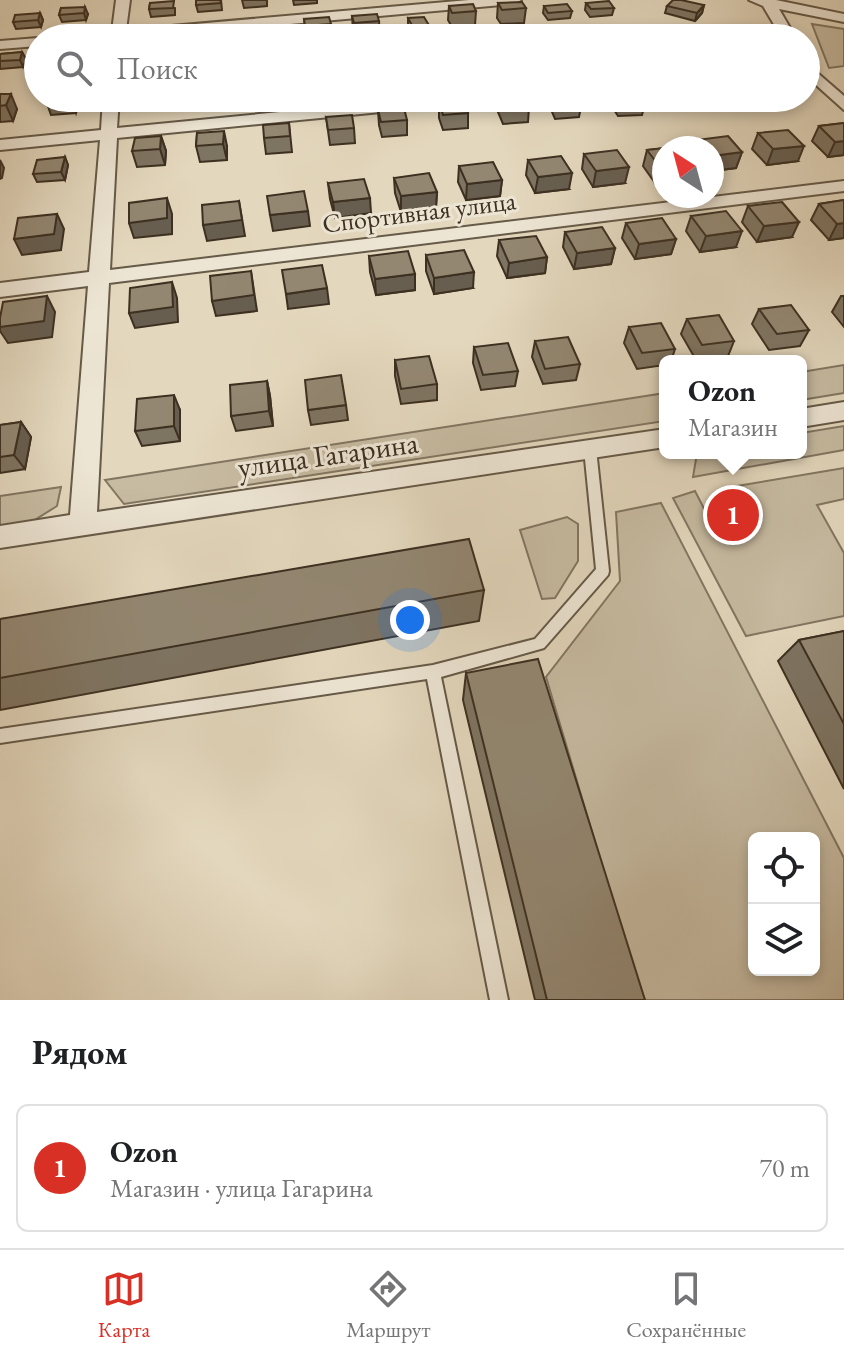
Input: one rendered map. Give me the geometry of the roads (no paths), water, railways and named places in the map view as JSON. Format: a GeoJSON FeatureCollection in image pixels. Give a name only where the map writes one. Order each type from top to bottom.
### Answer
{"type":"FeatureCollection","features":[{"type":"Feature","properties":{"kind":"street"},"geometry":{"type":"LineString","coordinates":[[120,24],[123,0]]}},
{"type":"Feature","properties":{"kind":"street"},"geometry":{"type":"LineString","coordinates":[[250,24],[514,0]]}},
{"type":"Feature","properties":{"kind":"street"},"geometry":{"type":"LineString","coordinates":[[764,1],[844,18]]}},
{"type":"Feature","properties":{"kind":"street"},"geometry":{"type":"LineString","coordinates":[[764,1],[780,24]]}},
{"type":"Feature","properties":{"kind":"street"},"geometry":{"type":"LineString","coordinates":[[0,45],[24,43]]}},
{"type":"Feature","properties":{"kind":"street"},"geometry":{"type":"LineString","coordinates":[[820,81],[844,105]]}},
{"type":"Feature","properties":{"kind":"street"},"geometry":{"type":"LineString","coordinates":[[83,524],[109,112]]}},
{"type":"Feature","properties":{"kind":"street"},"geometry":{"type":"LineString","coordinates":[[0,145],[334,112]]}},
{"type":"Feature","properties":{"kind":"street","name":"Спортивная улица"},"geometry":{"type":"LineString","coordinates":[[0,290],[844,186]]}},
{"type":"Feature","properties":{"kind":"street"},"geometry":{"type":"LineString","coordinates":[[807,417],[844,411]]}},
{"type":"Feature","properties":{"kind":"street","name":"улица Гагарина"},"geometry":{"type":"LineString","coordinates":[[0,537],[659,439]]}},
{"type":"Feature","properties":{"kind":"lane"},"geometry":{"type":"LineString","coordinates":[[0,736],[433,672],[539,644],[603,571],[590,449]]}},
{"type":"Feature","properties":{"kind":"lane"},"geometry":{"type":"LineString","coordinates":[[433,672],[499,1000]]}},
{"type":"Feature","properties":{"kind":"place","name":"Ozon"},"geometry":{"type":"Point","coordinates":[733,515]}}]}
